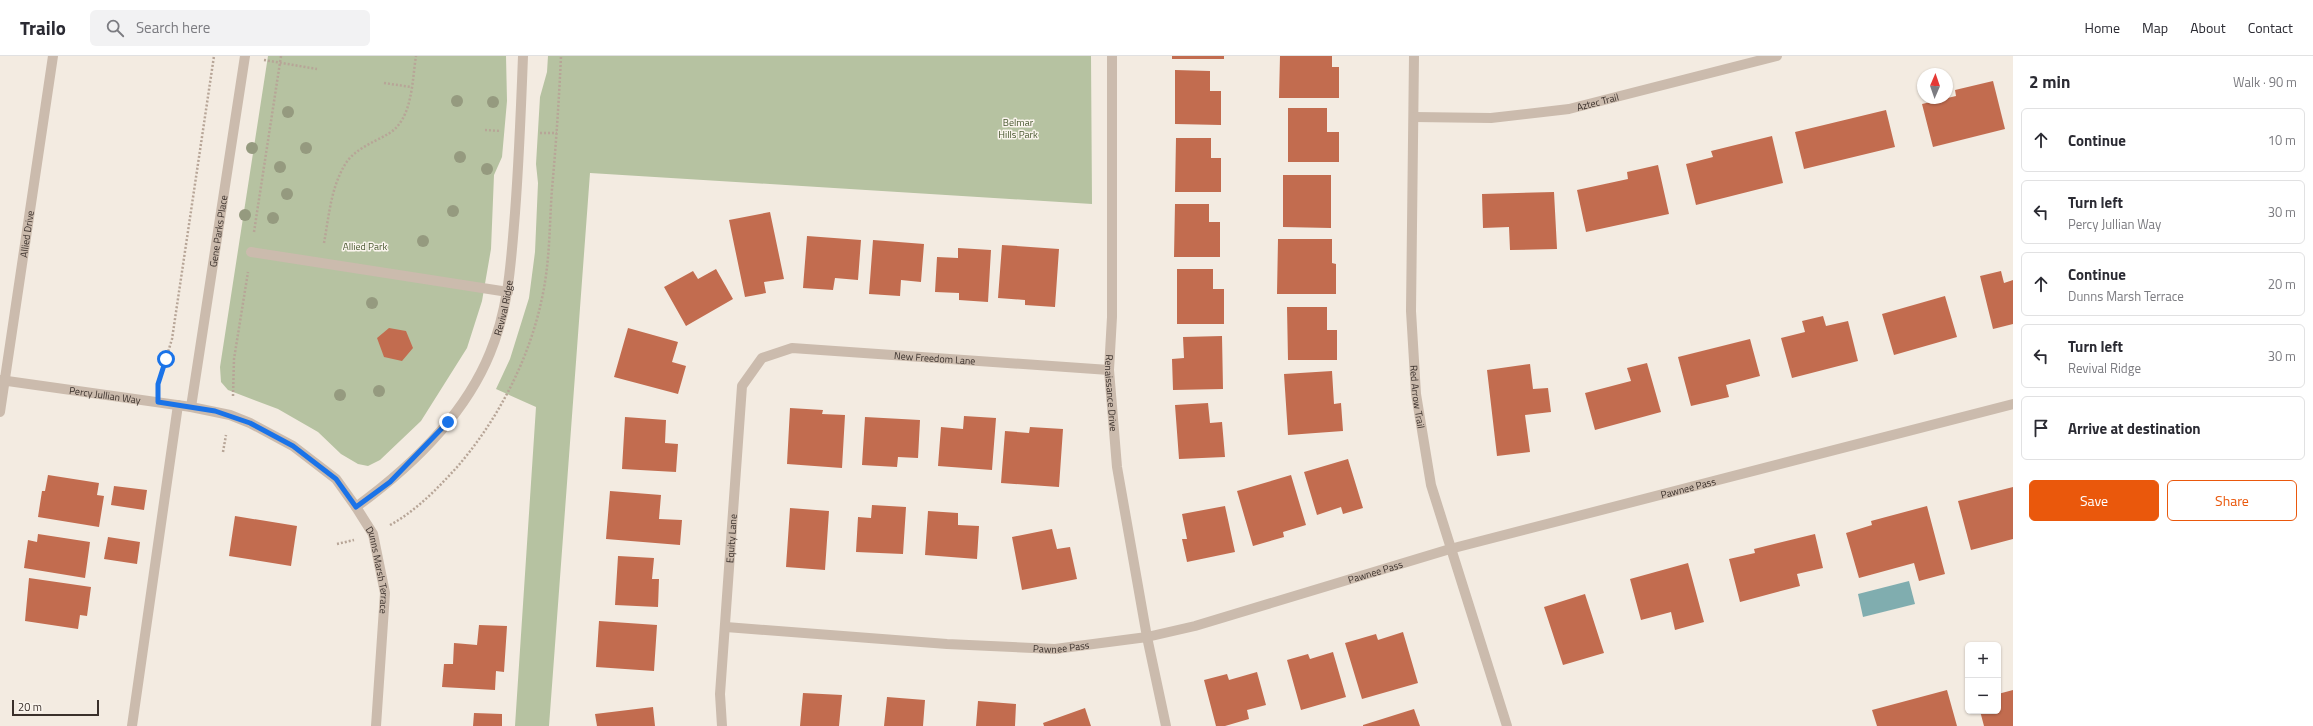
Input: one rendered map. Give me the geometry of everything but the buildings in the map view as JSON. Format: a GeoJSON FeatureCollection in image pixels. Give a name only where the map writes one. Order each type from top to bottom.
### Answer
{"type":"FeatureCollection","features":[{"type":"Feature","properties":{"kind":"street","name":"Allied Drive"},"geometry":{"type":"LineString","coordinates":[[0,412],[2,380],[53,56]]}},
{"type":"Feature","properties":{"kind":"street","name":"Gene Parks Place"},"geometry":{"type":"LineString","coordinates":[[191,407],[245,56]]}},
{"type":"Feature","properties":{"kind":"street","name":"Revival Ridge"},"geometry":{"type":"LineString","coordinates":[[356,507],[390,482],[448,422],[478,378],[490,353],[508,292],[521,133],[523,56]]}},
{"type":"Feature","properties":{"kind":"street","name":"Renaissance Drive"},"geometry":{"type":"LineString","coordinates":[[1112,56],[1112,317],[1109,370],[1118,467],[1147,637],[1166,726]]}},
{"type":"Feature","properties":{"kind":"street","name":"Red Arrow Trail"},"geometry":{"type":"LineString","coordinates":[[1414,56],[1411,311],[1416,394],[1431,484],[1450,549],[1507,726]]}},
{"type":"Feature","properties":{"kind":"street","name":"Aztec Trail"},"geometry":{"type":"LineString","coordinates":[[1414,117],[1491,118],[1569,109],[1777,56]]}},
{"type":"Feature","properties":{"kind":"street"},"geometry":{"type":"LineString","coordinates":[[251,252],[508,292]]}},
{"type":"Feature","properties":{"kind":"street","name":"New Freedom Lane"},"geometry":{"type":"LineString","coordinates":[[762,358],[792,348],[1109,370]]}},
{"type":"Feature","properties":{"kind":"street","name":"Equity Lane"},"geometry":{"type":"LineString","coordinates":[[722,726],[720,694],[726,627],[742,386],[762,358]]}},
{"type":"Feature","properties":{"kind":"street","name":"Percy Jullian Way"},"geometry":{"type":"LineString","coordinates":[[2,380],[178,405],[230,415],[250,423],[293,446]]}},
{"type":"Feature","properties":{"kind":"street","name":"Pawnee Pass"},"geometry":{"type":"LineString","coordinates":[[726,627],[947,644],[1055,650],[1147,637],[1217,619],[1450,549],[2013,404]]}},
{"type":"Feature","properties":{"kind":"street"},"geometry":{"type":"LineString","coordinates":[[132,726],[178,405]]}},
{"type":"Feature","properties":{"kind":"street","name":"Dunns Marsh Terrace"},"geometry":{"type":"LineString","coordinates":[[293,446],[336,479],[356,507],[372,534],[385,593],[376,726]]}},
{"type":"Feature","properties":{"kind":"path"},"geometry":{"type":"LineString","coordinates":[[158,402],[158,384],[172,338],[214,56]]}},
{"type":"Feature","properties":{"kind":"path"},"geometry":{"type":"LineString","coordinates":[[245,56],[317,69]]}},
{"type":"Feature","properties":{"kind":"path"},"geometry":{"type":"LineString","coordinates":[[321,263],[333,192],[346,163],[368,144],[390,133],[398,124],[409,104],[416,56]]}},
{"type":"Feature","properties":{"kind":"path"},"geometry":{"type":"LineString","coordinates":[[384,83],[411,88]]}},
{"type":"Feature","properties":{"kind":"green space","name":"Allied Park"},"geometry":{"type":"Polygon","coordinates":[[[268,56],[506,56],[507,101],[502,157],[494,175],[491,249],[482,301],[467,348],[421,421],[380,460],[368,466],[358,464],[341,454],[318,432],[278,409],[228,390],[221,382],[220,367],[268,56]]]}},
{"type":"Feature","properties":{"kind":"green space","name":"Belmar Hills Park"},"geometry":{"type":"Polygon","coordinates":[[[548,56],[1091,56],[1092,204],[590,173],[549,726],[515,726],[536,407],[496,389],[510,359],[529,298],[535,252],[538,183],[536,164],[540,97],[547,72],[548,56]]]}},
{"type":"Feature","properties":{"kind":"water"},"geometry":{"type":"Polygon","coordinates":[[[1909,581],[1915,604],[1863,617],[1858,594],[1909,581]]]}},
{"type":"Feature","properties":{"kind":"route"},"geometry":{"type":"LineString","coordinates":[[166,359],[158,384],[158,402],[215,411],[250,423],[293,446],[336,479],[356,507],[390,482],[448,422]]}}]}
